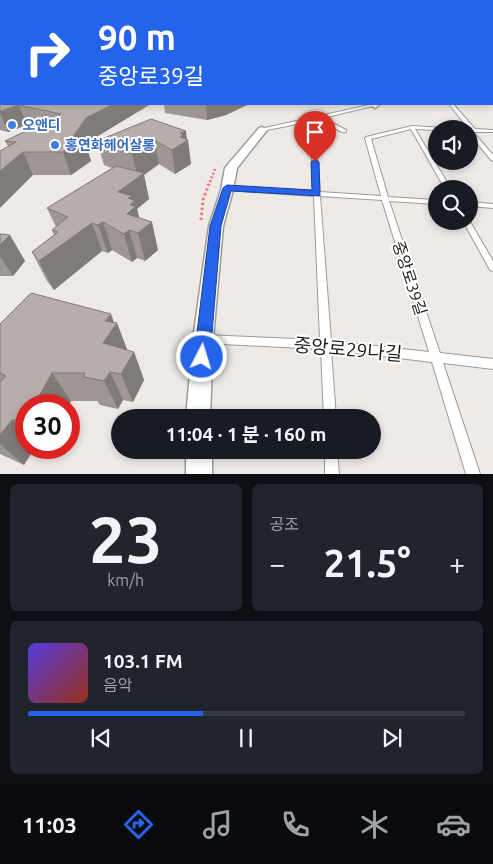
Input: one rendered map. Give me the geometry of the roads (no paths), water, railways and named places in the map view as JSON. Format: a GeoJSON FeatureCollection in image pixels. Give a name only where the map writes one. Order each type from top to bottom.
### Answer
{"type":"FeatureCollection","features":[{"type":"Feature","properties":{"kind":"street"},"geometry":{"type":"LineString","coordinates":[[199,409],[216,226],[231,168],[262,130]]}},
{"type":"Feature","properties":{"kind":"street"},"geometry":{"type":"LineString","coordinates":[[189,459],[199,474]]}},
{"type":"Feature","properties":{"kind":"lane"},"geometry":{"type":"LineString","coordinates":[[262,130],[372,105]]}},
{"type":"Feature","properties":{"kind":"lane"},"geometry":{"type":"LineString","coordinates":[[452,105],[463,120]]}},
{"type":"Feature","properties":{"kind":"lane"},"geometry":{"type":"LineString","coordinates":[[318,117],[344,131]]}},
{"type":"Feature","properties":{"kind":"lane"},"geometry":{"type":"LineString","coordinates":[[298,122],[313,130],[330,409]]}},
{"type":"Feature","properties":{"kind":"lane"},"geometry":{"type":"LineString","coordinates":[[412,127],[443,180]]}},
{"type":"Feature","properties":{"kind":"lane","name":"중앙로39길"},"geometry":{"type":"LineString","coordinates":[[428,128],[412,127],[368,138],[385,198],[473,474]]}},
{"type":"Feature","properties":{"kind":"lane"},"geometry":{"type":"LineString","coordinates":[[478,130],[493,131]]}},
{"type":"Feature","properties":{"kind":"lane"},"geometry":{"type":"LineString","coordinates":[[478,140],[493,159]]}},
{"type":"Feature","properties":{"kind":"lane"},"geometry":{"type":"LineString","coordinates":[[227,188],[428,201]]}},
{"type":"Feature","properties":{"kind":"lane"},"geometry":{"type":"LineString","coordinates":[[478,205],[493,206]]}},
{"type":"Feature","properties":{"kind":"lane"},"geometry":{"type":"LineString","coordinates":[[471,230],[493,268]]}},
{"type":"Feature","properties":{"kind":"lane","name":"중앙로29나길"},"geometry":{"type":"LineString","coordinates":[[204,339],[326,345],[493,364]]}},
{"type":"Feature","properties":{"kind":"lane"},"geometry":{"type":"LineString","coordinates":[[331,459],[332,474]]}},
{"type":"Feature","properties":{"kind":"place","name":"오앤디"},"geometry":{"type":"Point","coordinates":[12,125]}},
{"type":"Feature","properties":{"kind":"place","name":"홍연화헤어살롱"},"geometry":{"type":"Point","coordinates":[55,145]}}]}
